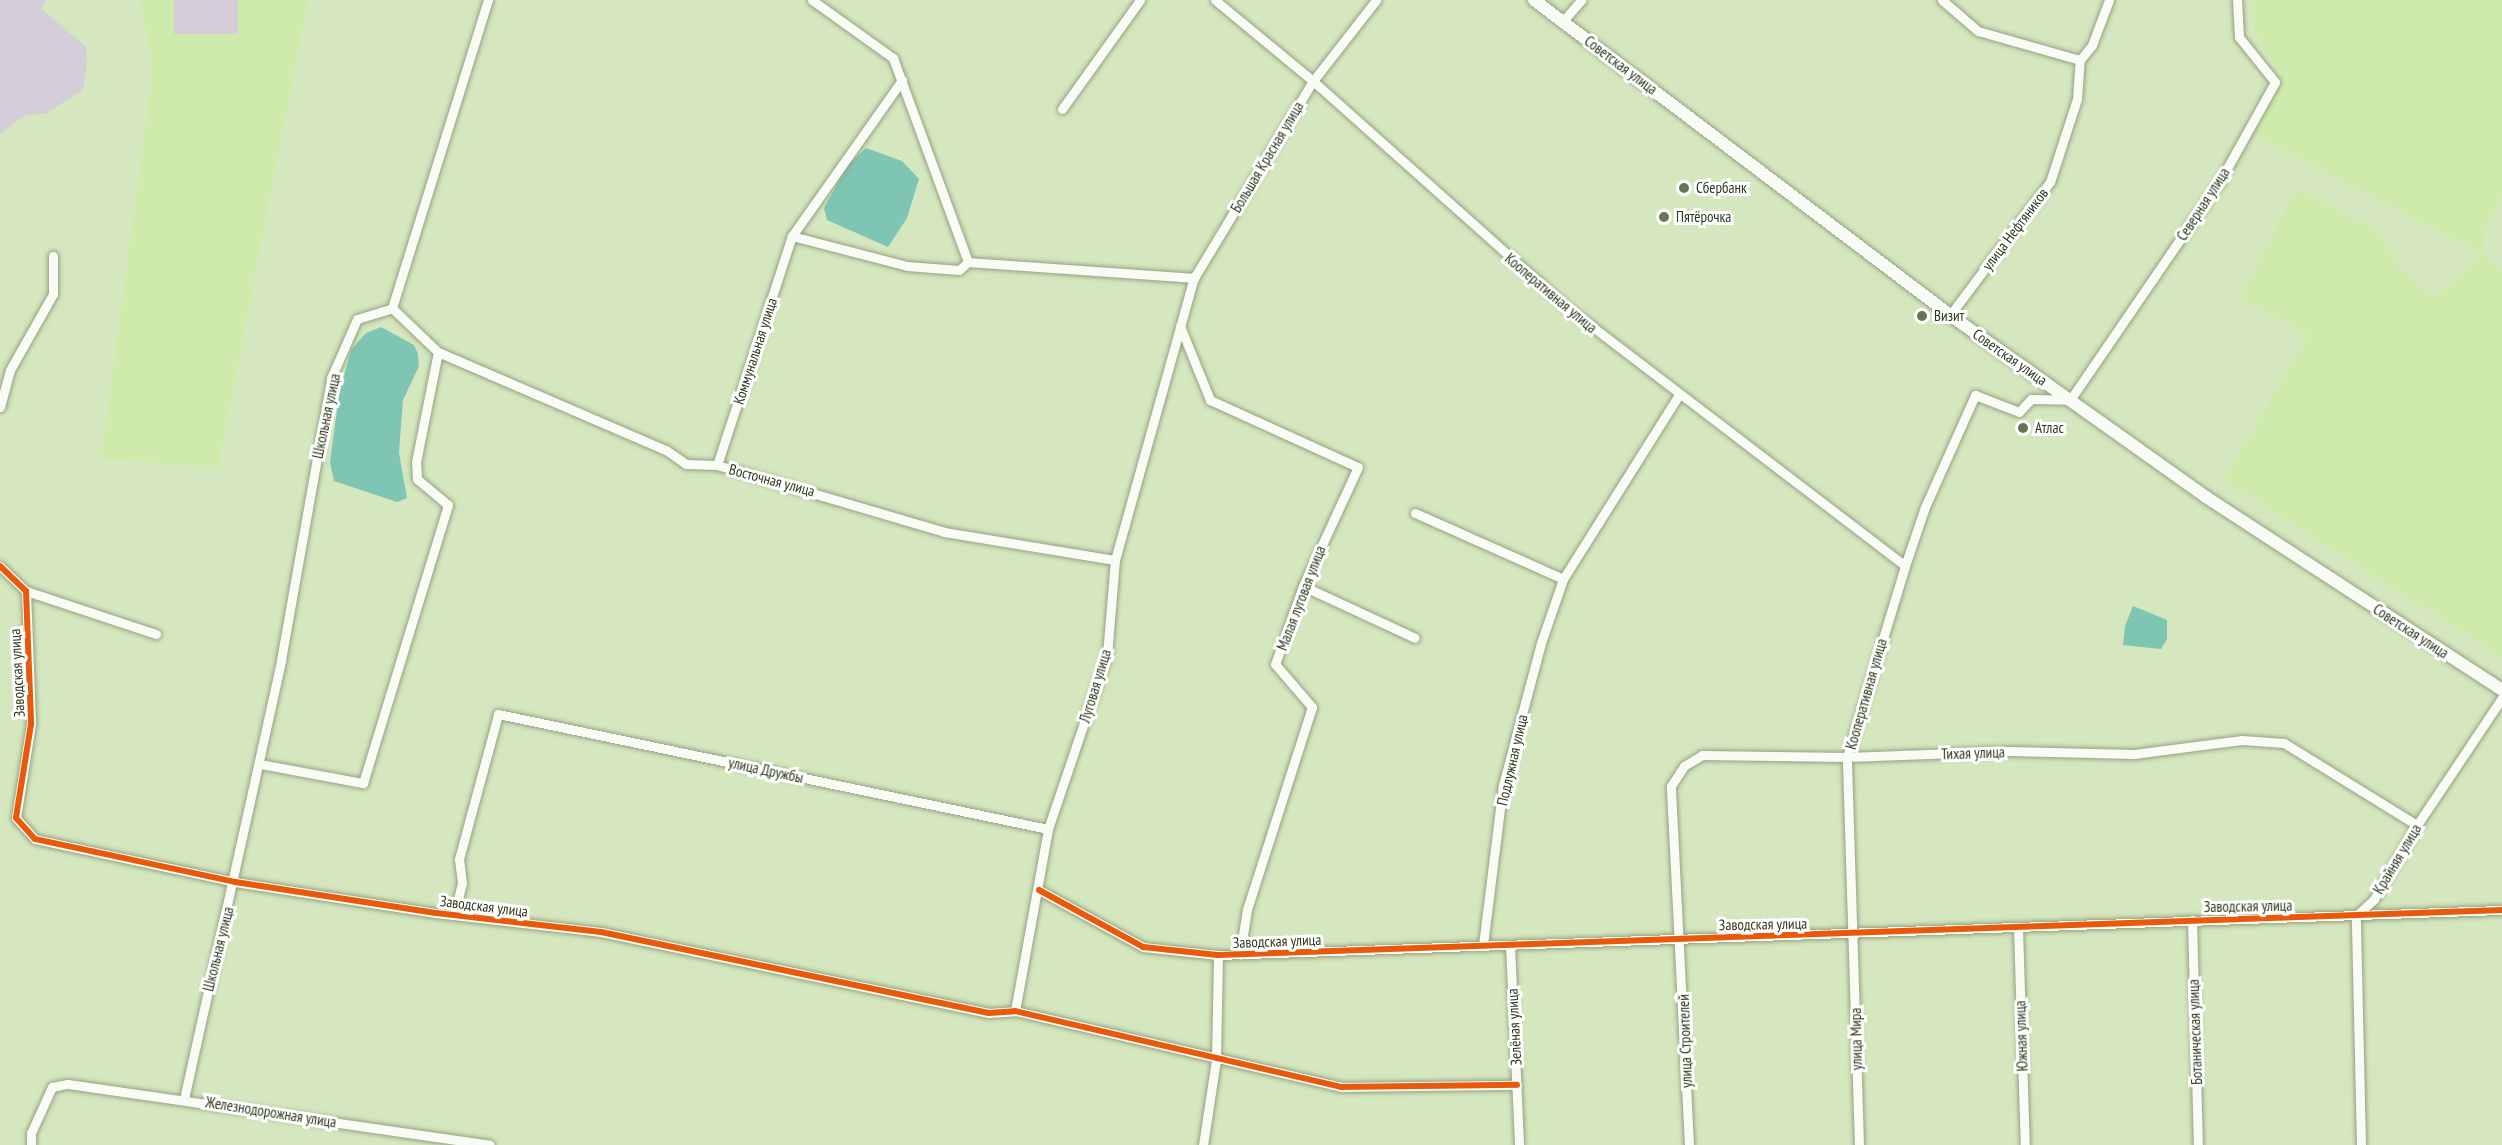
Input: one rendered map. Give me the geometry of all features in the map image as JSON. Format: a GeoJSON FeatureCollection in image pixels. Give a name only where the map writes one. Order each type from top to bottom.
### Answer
{"type":"FeatureCollection","features":[{"type":"Feature","properties":{"kind":"street"},"geometry":{"type":"LineString","coordinates":[[392,308],[488,0]]}},
{"type":"Feature","properties":{"kind":"street"},"geometry":{"type":"LineString","coordinates":[[812,0],[893,58],[968,262]]}},
{"type":"Feature","properties":{"kind":"street"},"geometry":{"type":"LineString","coordinates":[[1062,109],[1140,0]]}},
{"type":"Feature","properties":{"kind":"street","name":"Кооперативная улица"},"geometry":{"type":"LineString","coordinates":[[1215,0],[1313,81],[1531,278],[1679,395],[1905,566]]}},
{"type":"Feature","properties":{"kind":"street","name":"Большая Красная улица"},"geometry":{"type":"LineString","coordinates":[[1180,326],[1194,278],[1313,81],[1376,0]]}},
{"type":"Feature","properties":{"kind":"street","name":"Советская улица"},"geometry":{"type":"LineString","coordinates":[[1534,0],[1950,315],[2206,497],[2502,690]]}},
{"type":"Feature","properties":{"kind":"street"},"geometry":{"type":"LineString","coordinates":[[1563,21],[1581,0]]}},
{"type":"Feature","properties":{"kind":"street"},"geometry":{"type":"LineString","coordinates":[[1942,0],[1978,31],[2080,60]]}},
{"type":"Feature","properties":{"kind":"street","name":"улица Нефтяников"},"geometry":{"type":"LineString","coordinates":[[1950,315],[2050,182],[2077,99],[2080,60],[2092,45],[2109,0]]}},
{"type":"Feature","properties":{"kind":"street","name":"Северная улица"},"geometry":{"type":"LineString","coordinates":[[2070,400],[2220,182],[2275,82],[2240,37],[2237,0]]}},
{"type":"Feature","properties":{"kind":"street","name":"Коммунальная улица"},"geometry":{"type":"LineString","coordinates":[[717,465],[792,236],[902,80]]}},
{"type":"Feature","properties":{"kind":"street"},"geometry":{"type":"LineString","coordinates":[[792,236],[907,266],[959,270],[968,262],[1194,278]]}},
{"type":"Feature","properties":{"kind":"street"},"geometry":{"type":"LineString","coordinates":[[0,406],[10,370],[53,294],[53,256]]}},
{"type":"Feature","properties":{"kind":"street","name":"Восточная улица"},"geometry":{"type":"LineString","coordinates":[[392,308],[438,352],[666,450],[686,464],[717,465],[944,532],[1115,560]]}},
{"type":"Feature","properties":{"kind":"street","name":"Школьная улица"},"geometry":{"type":"LineString","coordinates":[[184,1099],[260,764],[331,378],[357,319],[392,308]]}},
{"type":"Feature","properties":{"kind":"street","name":"Луговая улица"},"geometry":{"type":"LineString","coordinates":[[1015,1011],[1039,890],[1048,829],[1107,655],[1115,560],[1180,326]]}},
{"type":"Feature","properties":{"kind":"street","name":"Малая луговая улица"},"geometry":{"type":"LineString","coordinates":[[1180,326],[1209,400],[1358,467],[1303,586],[1275,664],[1312,707],[1247,909],[1240,954]]}},
{"type":"Feature","properties":{"kind":"street"},"geometry":{"type":"LineString","coordinates":[[260,764],[363,783],[448,505],[417,479],[416,462],[438,352]]}},
{"type":"Feature","properties":{"kind":"street","name":"Кооперативная улица"},"geometry":{"type":"LineString","coordinates":[[1853,934],[1847,758],[1925,507],[1975,394],[2019,412],[2031,399],[2070,400]]}},
{"type":"Feature","properties":{"kind":"street","name":"Подлужная улица"},"geometry":{"type":"LineString","coordinates":[[1483,945],[1503,785],[1541,643],[1563,579],[1679,395]]}},
{"type":"Feature","properties":{"kind":"street"},"geometry":{"type":"LineString","coordinates":[[1414,513],[1563,579]]}},
{"type":"Feature","properties":{"kind":"street"},"geometry":{"type":"LineString","coordinates":[[0,566],[26,591],[156,634]]}},
{"type":"Feature","properties":{"kind":"street"},"geometry":{"type":"LineString","coordinates":[[1303,586],[1415,638]]}},
{"type":"Feature","properties":{"kind":"street","name":"Заводская улица"},"geometry":{"type":"LineString","coordinates":[[26,591],[31,724],[16,818],[35,839],[235,882],[454,915],[601,932],[989,1013],[1015,1011],[1216,1060],[1341,1087],[1517,1085]]}},
{"type":"Feature","properties":{"kind":"street","name":"Крайняя улица"},"geometry":{"type":"LineString","coordinates":[[2356,916],[2374,899],[2417,825],[2502,698]]}},
{"type":"Feature","properties":{"kind":"street","name":"улица Дружбы"},"geometry":{"type":"LineString","coordinates":[[454,915],[462,883],[459,860],[498,714],[1048,829]]}},
{"type":"Feature","properties":{"kind":"street","name":"Тихая улица"},"geometry":{"type":"LineString","coordinates":[[1681,938],[1671,786],[1684,766],[1702,754],[1847,758],[2010,751],[2134,754],[2242,740],[2284,743],[2417,825]]}},
{"type":"Feature","properties":{"kind":"street","name":"Заводская улица"},"geometry":{"type":"LineString","coordinates":[[1039,890],[1143,947],[1218,955],[2502,910]]}},
{"type":"Feature","properties":{"kind":"street"},"geometry":{"type":"LineString","coordinates":[[2356,916],[2361,1145]]}},
{"type":"Feature","properties":{"kind":"street","name":"Ботаническая улица"},"geometry":{"type":"LineString","coordinates":[[2192,920],[2198,1145]]}},
{"type":"Feature","properties":{"kind":"street","name":"Южная улица"},"geometry":{"type":"LineString","coordinates":[[2018,928],[2025,1145]]}},
{"type":"Feature","properties":{"kind":"street","name":"улица Мира"},"geometry":{"type":"LineString","coordinates":[[1853,934],[1859,1145]]}},
{"type":"Feature","properties":{"kind":"street","name":"улица Строителей"},"geometry":{"type":"LineString","coordinates":[[1681,938],[1689,1145]]}},
{"type":"Feature","properties":{"kind":"street","name":"Зелёная улица"},"geometry":{"type":"LineString","coordinates":[[1510,945],[1519,1145]]}},
{"type":"Feature","properties":{"kind":"street"},"geometry":{"type":"LineString","coordinates":[[1203,1145],[1216,1060],[1218,955]]}},
{"type":"Feature","properties":{"kind":"street","name":"Железнодорожная улица"},"geometry":{"type":"LineString","coordinates":[[31,1145],[31,1133],[52,1088],[68,1084],[490,1145]]}},
{"type":"Feature","properties":{"kind":"shaded area"},"geometry":{"type":"Polygon","coordinates":[[[0,0],[46,0],[42,9],[86,47],[87,64],[83,90],[45,114],[25,115],[0,134],[0,0]]]}},
{"type":"Feature","properties":{"kind":"shaded area"},"geometry":{"type":"Polygon","coordinates":[[[140,0],[308,0],[218,467],[101,459],[153,70],[140,0]]]}},
{"type":"Feature","properties":{"kind":"shaded area"},"geometry":{"type":"Polygon","coordinates":[[[174,0],[238,0],[238,34],[174,34],[174,0]]]}},
{"type":"Feature","properties":{"kind":"shaded area"},"geometry":{"type":"Polygon","coordinates":[[[2252,0],[2502,0],[2502,194],[2485,231],[2484,255],[2255,135],[2281,77],[2252,24],[2252,0]]]}},
{"type":"Feature","properties":{"kind":"shaded area"},"geometry":{"type":"Polygon","coordinates":[[[2296,189],[2376,230],[2409,278],[2435,297],[2484,255],[2502,271],[2502,657],[2224,480],[2308,335],[2241,297],[2296,189]]]}},
{"type":"Feature","properties":{"kind":"water"},"geometry":{"type":"Polygon","coordinates":[[[866,148],[902,161],[919,179],[907,218],[888,247],[827,220],[824,208],[848,165],[866,148]]]}},
{"type":"Feature","properties":{"kind":"water"},"geometry":{"type":"Polygon","coordinates":[[[381,327],[414,345],[418,354],[419,366],[403,400],[399,453],[407,498],[397,502],[334,481],[330,462],[339,395],[351,350],[366,333],[381,327]]]}},
{"type":"Feature","properties":{"kind":"water"},"geometry":{"type":"Polygon","coordinates":[[[2133,606],[2167,620],[2167,639],[2161,649],[2123,645],[2125,626],[2133,606]]]}},
{"type":"Feature","properties":{"kind":"cycle path"},"geometry":{"type":"LineString","coordinates":[[0,566],[26,591],[31,724],[16,818],[35,839],[235,882],[436,913],[601,932],[989,1013],[1015,1011],[1341,1087],[1517,1085]]}},
{"type":"Feature","properties":{"kind":"cycle path"},"geometry":{"type":"LineString","coordinates":[[1039,890],[1143,947],[1218,955],[2502,910]]}},
{"type":"Feature","properties":{"kind":"place","name":"Сбербанк"},"geometry":{"type":"Point","coordinates":[1684,188]}},
{"type":"Feature","properties":{"kind":"place","name":"Пятёрочка"},"geometry":{"type":"Point","coordinates":[1664,217]}},
{"type":"Feature","properties":{"kind":"place","name":"Визит"},"geometry":{"type":"Point","coordinates":[1922,316]}},
{"type":"Feature","properties":{"kind":"place","name":"Атлас"},"geometry":{"type":"Point","coordinates":[2023,428]}}]}
